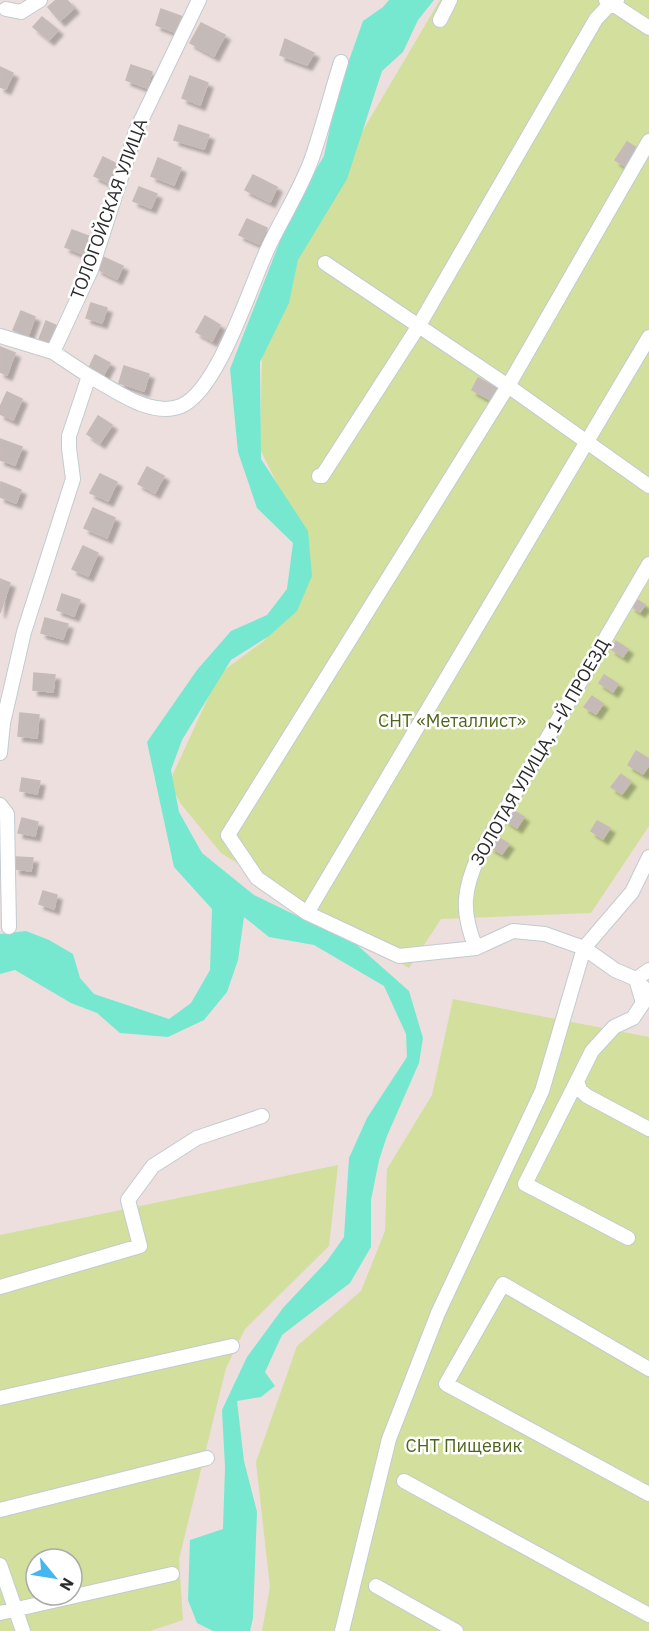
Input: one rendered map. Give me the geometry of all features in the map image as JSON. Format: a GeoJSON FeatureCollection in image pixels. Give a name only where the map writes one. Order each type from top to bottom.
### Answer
{"type":"FeatureCollection","features":[{"type":"Feature","properties":{"kind":"street"},"geometry":{"type":"LineString","coordinates":[[3,8],[21,12],[40,0]]}},
{"type":"Feature","properties":{"kind":"street","name":"ТОЛОГОЙСКАЯ УЛИЦА"},"geometry":{"type":"LineString","coordinates":[[53,352],[91,270],[136,131],[199,0]]}},
{"type":"Feature","properties":{"kind":"street"},"geometry":{"type":"LineString","coordinates":[[440,20],[450,0]]}},
{"type":"Feature","properties":{"kind":"street"},"geometry":{"type":"LineString","coordinates":[[319,476],[322,476],[418,327],[596,19],[611,1],[649,28]]}},
{"type":"Feature","properties":{"kind":"street"},"geometry":{"type":"LineString","coordinates":[[0,336],[53,352],[89,376],[153,408],[167,410],[184,405],[207,381],[236,328],[267,249],[311,160],[341,62]]}},
{"type":"Feature","properties":{"kind":"street"},"geometry":{"type":"LineString","coordinates":[[649,141],[508,386],[228,835],[257,878],[307,913],[399,956],[476,948],[513,932],[545,934],[584,948],[615,970],[636,979],[649,994]]}},
{"type":"Feature","properties":{"kind":"street"},"geometry":{"type":"LineString","coordinates":[[325,263],[508,386],[649,486]]}},
{"type":"Feature","properties":{"kind":"street"},"geometry":{"type":"LineString","coordinates":[[307,913],[649,337]]}},
{"type":"Feature","properties":{"kind":"street"},"geometry":{"type":"LineString","coordinates":[[0,753],[3,723],[24,632],[73,479],[69,436],[89,376]]}},
{"type":"Feature","properties":{"kind":"street","name":"ЗОЛОТАЯ УЛИЦА, 1-Й ПРОЕЗД"},"geometry":{"type":"LineString","coordinates":[[476,948],[466,916],[466,891],[469,876],[479,855],[649,564]]}},
{"type":"Feature","properties":{"kind":"street"},"geometry":{"type":"LineString","coordinates":[[0,805],[7,814],[9,927]]}},
{"type":"Feature","properties":{"kind":"street"},"geometry":{"type":"LineString","coordinates":[[342,1631],[389,1439],[438,1313],[542,1090],[584,948],[632,892],[649,857]]}},
{"type":"Feature","properties":{"kind":"street"},"geometry":{"type":"LineString","coordinates":[[636,979],[649,970]]}},
{"type":"Feature","properties":{"kind":"street"},"geometry":{"type":"LineString","coordinates":[[628,1238],[525,1184],[592,1051],[614,1028],[633,1018],[644,1003],[636,979]]}},
{"type":"Feature","properties":{"kind":"street"},"geometry":{"type":"LineString","coordinates":[[577,1081],[580,1090],[587,1096],[649,1129]]}},
{"type":"Feature","properties":{"kind":"street"},"geometry":{"type":"LineString","coordinates":[[0,1287],[140,1246],[128,1200],[153,1166],[197,1138],[262,1116]]}},
{"type":"Feature","properties":{"kind":"street"},"geometry":{"type":"LineString","coordinates":[[649,1369],[503,1284],[446,1384],[649,1494]]}},
{"type":"Feature","properties":{"kind":"street"},"geometry":{"type":"LineString","coordinates":[[0,1398],[232,1346]]}},
{"type":"Feature","properties":{"kind":"street"},"geometry":{"type":"LineString","coordinates":[[0,1509],[207,1458]]}},
{"type":"Feature","properties":{"kind":"street"},"geometry":{"type":"LineString","coordinates":[[404,1481],[649,1616]]}},
{"type":"Feature","properties":{"kind":"street"},"geometry":{"type":"LineString","coordinates":[[0,1565],[23,1631]]}},
{"type":"Feature","properties":{"kind":"street"},"geometry":{"type":"LineString","coordinates":[[0,1613],[172,1574]]}},
{"type":"Feature","properties":{"kind":"street"},"geometry":{"type":"LineString","coordinates":[[376,1586],[456,1631]]}},
{"type":"Feature","properties":{"kind":"green space","name":"СНТ «Металлист»"},"geometry":{"type":"Polygon","coordinates":[[[440,0],[649,0],[649,826],[591,913],[441,919],[409,968],[221,853],[181,804],[169,783],[219,674],[264,641],[302,592],[291,512],[260,449],[262,357],[304,230],[440,0]]]}},
{"type":"Feature","properties":{"kind":"green space","name":"СНТ Пищевик"},"geometry":{"type":"Polygon","coordinates":[[[453,999],[649,1037],[649,1631],[262,1631],[270,1587],[256,1462],[297,1346],[361,1291],[385,1231],[387,1169],[432,1095],[453,999]]]}},
{"type":"Feature","properties":{"kind":"green space"},"geometry":{"type":"Polygon","coordinates":[[[338,1165],[329,1246],[245,1329],[226,1368],[179,1559],[183,1620],[150,1631],[0,1631],[0,1235],[338,1165]]]}},
{"type":"Feature","properties":{"kind":"shaded area"},"geometry":{"type":"Polygon","coordinates":[[[389,0],[434,0],[418,20],[403,52],[382,71],[347,179],[298,260],[289,303],[260,362],[261,459],[308,531],[312,576],[297,611],[269,636],[231,660],[182,740],[171,770],[179,812],[202,853],[254,895],[357,945],[409,991],[423,1038],[419,1063],[379,1160],[371,1200],[371,1247],[350,1283],[282,1335],[265,1372],[275,1386],[261,1397],[237,1401],[244,1461],[257,1512],[253,1618],[250,1631],[213,1631],[197,1623],[188,1600],[190,1540],[223,1529],[225,1467],[222,1410],[247,1357],[283,1308],[327,1261],[344,1237],[349,1158],[367,1118],[407,1057],[406,1034],[384,986],[314,945],[269,937],[244,917],[238,960],[227,992],[204,1020],[168,1037],[120,1033],[97,1013],[71,1003],[15,970],[0,974],[0,934],[26,931],[49,940],[73,954],[80,978],[94,994],[169,1019],[191,1003],[210,970],[212,909],[174,867],[147,742],[197,670],[231,631],[267,615],[287,589],[293,543],[257,508],[238,452],[230,369],[293,208],[324,156],[337,94],[363,21],[389,0]]]}},
{"type":"Feature","properties":{"kind":"building"},"geometry":{"type":"Polygon","coordinates":[[[56,0],[67,0],[74,8],[60,21],[48,7],[56,0]]]}},
{"type":"Feature","properties":{"kind":"building"},"geometry":{"type":"Polygon","coordinates":[[[161,9],[183,17],[177,33],[156,25],[161,9]]]}},
{"type":"Feature","properties":{"kind":"building"},"geometry":{"type":"Polygon","coordinates":[[[42,17],[58,30],[49,40],[33,27],[42,17]]]}},
{"type":"Feature","properties":{"kind":"building"},"geometry":{"type":"Polygon","coordinates":[[[201,23],[225,35],[214,56],[190,43],[201,23]]]}},
{"type":"Feature","properties":{"kind":"building"},"geometry":{"type":"Polygon","coordinates":[[[285,39],[314,53],[307,65],[280,55],[285,39]]]}},
{"type":"Feature","properties":{"kind":"building"},"geometry":{"type":"Polygon","coordinates":[[[131,65],[152,72],[147,88],[126,80],[131,65]]]}},
{"type":"Feature","properties":{"kind":"building"},"geometry":{"type":"Polygon","coordinates":[[[0,67],[13,73],[6,89],[0,87],[0,67]]]}},
{"type":"Feature","properties":{"kind":"building"},"geometry":{"type":"Polygon","coordinates":[[[190,76],[208,83],[200,105],[182,98],[190,76]]]}},
{"type":"Feature","properties":{"kind":"building"},"geometry":{"type":"Polygon","coordinates":[[[179,125],[209,135],[204,149],[174,140],[179,125]]]}},
{"type":"Feature","properties":{"kind":"building"},"geometry":{"type":"Polygon","coordinates":[[[627,142],[638,149],[626,167],[615,160],[627,142]]]}},
{"type":"Feature","properties":{"kind":"building"},"geometry":{"type":"Polygon","coordinates":[[[103,157],[117,164],[109,183],[94,176],[103,157]]]}},
{"type":"Feature","properties":{"kind":"building"},"geometry":{"type":"Polygon","coordinates":[[[158,158],[181,168],[174,185],[151,176],[158,158]]]}},
{"type":"Feature","properties":{"kind":"building"},"geometry":{"type":"Polygon","coordinates":[[[253,175],[277,187],[270,202],[245,190],[253,175]]]}},
{"type":"Feature","properties":{"kind":"building"},"geometry":{"type":"Polygon","coordinates":[[[139,187],[157,194],[151,208],[133,201],[139,187]]]}},
{"type":"Feature","properties":{"kind":"building"},"geometry":{"type":"Polygon","coordinates":[[[247,219],[267,228],[259,244],[239,235],[247,219]]]}},
{"type":"Feature","properties":{"kind":"building"},"geometry":{"type":"Polygon","coordinates":[[[72,230],[91,237],[85,255],[65,247],[72,230]]]}},
{"type":"Feature","properties":{"kind":"building"},"geometry":{"type":"Polygon","coordinates":[[[103,257],[123,266],[117,279],[97,269],[103,257]]]}},
{"type":"Feature","properties":{"kind":"building"},"geometry":{"type":"Polygon","coordinates":[[[91,303],[107,308],[102,323],[86,318],[91,303]]]}},
{"type":"Feature","properties":{"kind":"building"},"geometry":{"type":"Polygon","coordinates":[[[21,311],[35,317],[28,336],[13,330],[21,311]]]}},
{"type":"Feature","properties":{"kind":"building"},"geometry":{"type":"Polygon","coordinates":[[[205,316],[220,325],[212,341],[196,332],[205,316]]]}},
{"type":"Feature","properties":{"kind":"building"},"geometry":{"type":"Polygon","coordinates":[[[46,321],[57,326],[50,344],[39,339],[46,321]]]}},
{"type":"Feature","properties":{"kind":"building"},"geometry":{"type":"Polygon","coordinates":[[[0,347],[15,353],[7,375],[0,372],[0,347]]]}},
{"type":"Feature","properties":{"kind":"building"},"geometry":{"type":"Polygon","coordinates":[[[95,355],[110,363],[102,378],[88,370],[95,355]]]}},
{"type":"Feature","properties":{"kind":"building"},"geometry":{"type":"Polygon","coordinates":[[[124,366],[149,374],[144,391],[119,383],[124,366]]]}},
{"type":"Feature","properties":{"kind":"building"},"geometry":{"type":"Polygon","coordinates":[[[478,378],[497,388],[490,400],[472,390],[478,378]]]}},
{"type":"Feature","properties":{"kind":"building"},"geometry":{"type":"Polygon","coordinates":[[[7,392],[22,399],[13,420],[0,414],[0,407],[7,392]]]}},
{"type":"Feature","properties":{"kind":"building"},"geometry":{"type":"Polygon","coordinates":[[[98,416],[112,425],[100,443],[87,434],[98,416]]]}},
{"type":"Feature","properties":{"kind":"building"},"geometry":{"type":"Polygon","coordinates":[[[0,439],[22,447],[15,465],[0,460],[0,439]]]}},
{"type":"Feature","properties":{"kind":"building"},"geometry":{"type":"Polygon","coordinates":[[[147,467],[164,476],[155,493],[138,484],[147,467]]]}},
{"type":"Feature","properties":{"kind":"building"},"geometry":{"type":"Polygon","coordinates":[[[100,474],[117,482],[108,501],[90,493],[100,474]]]}},
{"type":"Feature","properties":{"kind":"building"},"geometry":{"type":"Polygon","coordinates":[[[1,482],[21,490],[16,503],[0,497],[1,482]]]}},
{"type":"Feature","properties":{"kind":"building"},"geometry":{"type":"Polygon","coordinates":[[[93,508],[115,518],[107,538],[84,528],[93,508]]]}},
{"type":"Feature","properties":{"kind":"building"},"geometry":{"type":"Polygon","coordinates":[[[83,546],[98,553],[88,576],[72,569],[83,546]]]}},
{"type":"Feature","properties":{"kind":"building"},"geometry":{"type":"Polygon","coordinates":[[[0,579],[10,583],[0,613],[0,579]]]}},
{"type":"Feature","properties":{"kind":"building"},"geometry":{"type":"Polygon","coordinates":[[[62,594],[80,600],[74,616],[57,610],[62,594]]]}},
{"type":"Feature","properties":{"kind":"building"},"geometry":{"type":"Polygon","coordinates":[[[636,599],[645,605],[640,612],[631,606],[636,599]]]}},
{"type":"Feature","properties":{"kind":"building"},"geometry":{"type":"Polygon","coordinates":[[[45,618],[68,624],[63,639],[41,633],[45,618]]]}},
{"type":"Feature","properties":{"kind":"building"},"geometry":{"type":"Polygon","coordinates":[[[616,641],[628,649],[623,657],[611,649],[616,641]]]}},
{"type":"Feature","properties":{"kind":"building"},"geometry":{"type":"Polygon","coordinates":[[[34,673],[55,675],[53,692],[33,690],[34,673]]]}},
{"type":"Feature","properties":{"kind":"building"},"geometry":{"type":"Polygon","coordinates":[[[604,675],[618,684],[613,692],[599,683],[604,675]]]}},
{"type":"Feature","properties":{"kind":"building"},"geometry":{"type":"Polygon","coordinates":[[[592,696],[603,704],[596,714],[584,707],[592,696]]]}},
{"type":"Feature","properties":{"kind":"building"},"geometry":{"type":"Polygon","coordinates":[[[20,713],[39,715],[37,738],[18,736],[20,713]]]}},
{"type":"Feature","properties":{"kind":"building"},"geometry":{"type":"Polygon","coordinates":[[[636,751],[649,759],[649,765],[643,774],[628,765],[636,751]]]}},
{"type":"Feature","properties":{"kind":"building"},"geometry":{"type":"Polygon","coordinates":[[[621,774],[631,782],[622,794],[611,787],[621,774]]]}},
{"type":"Feature","properties":{"kind":"building"},"geometry":{"type":"Polygon","coordinates":[[[22,778],[40,781],[37,794],[20,791],[22,778]]]}},
{"type":"Feature","properties":{"kind":"building"},"geometry":{"type":"Polygon","coordinates":[[[511,809],[524,817],[517,828],[505,820],[511,809]]]}},
{"type":"Feature","properties":{"kind":"building"},"geometry":{"type":"Polygon","coordinates":[[[22,818],[38,822],[35,836],[18,833],[22,818]]]}},
{"type":"Feature","properties":{"kind":"building"},"geometry":{"type":"Polygon","coordinates":[[[597,821],[610,828],[603,839],[591,831],[597,821]]]}},
{"type":"Feature","properties":{"kind":"building"},"geometry":{"type":"Polygon","coordinates":[[[496,836],[509,844],[502,854],[490,847],[496,836]]]}},
{"type":"Feature","properties":{"kind":"building"},"geometry":{"type":"Polygon","coordinates":[[[16,857],[33,858],[31,871],[15,869],[16,857]]]}},
{"type":"Feature","properties":{"kind":"building"},"geometry":{"type":"Polygon","coordinates":[[[43,891],[57,895],[54,909],[39,904],[43,891]]]}}]}
